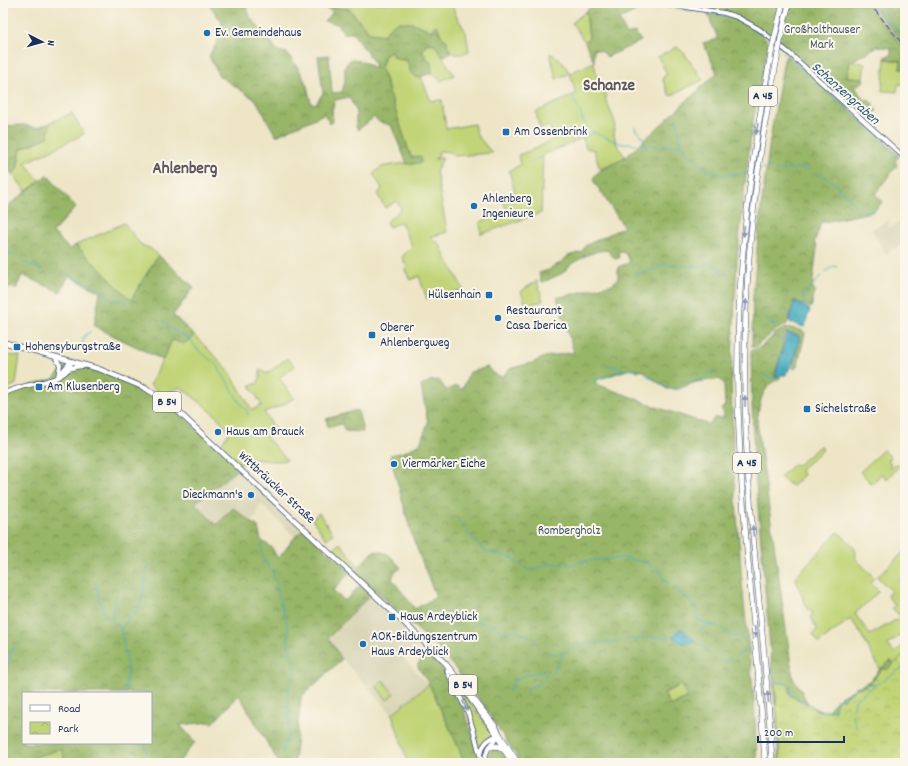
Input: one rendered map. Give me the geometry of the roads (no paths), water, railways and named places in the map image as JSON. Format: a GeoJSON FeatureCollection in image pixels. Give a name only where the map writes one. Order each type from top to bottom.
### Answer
{"type":"FeatureCollection","features":[{"type":"Feature","properties":{"kind":"highway","name":"A 45"},"geometry":{"type":"LineString","coordinates":[[764,763],[764,744],[740,455],[738,345],[743,247],[748,192],[772,49],[783,3]]}},
{"type":"Feature","properties":{"kind":"highway","name":"A 45"},"geometry":{"type":"LineString","coordinates":[[772,763],[748,466],[745,407],[745,344],[748,269],[762,145],[781,36],[789,3]]}},
{"type":"Feature","properties":{"kind":"highway","name":"B 54"},"geometry":{"type":"LineString","coordinates":[[498,736],[518,763]]}},
{"type":"Feature","properties":{"kind":"highway"},"geometry":{"type":"LineString","coordinates":[[490,747],[496,746],[504,749]]}},
{"type":"Feature","properties":{"kind":"highway","name":"B 54"},"geometry":{"type":"LineString","coordinates":[[504,749],[512,763]]}},
{"type":"Feature","properties":{"kind":"main road"},"geometry":{"type":"LineString","coordinates":[[661,3],[724,13],[737,17],[759,29],[788,52],[905,158]]}},
{"type":"Feature","properties":{"kind":"main road","name":"Wittbräucker Straße"},"geometry":{"type":"LineString","coordinates":[[3,342],[90,366],[145,388],[170,404],[401,619],[427,646]]}},
{"type":"Feature","properties":{"kind":"main road"},"geometry":{"type":"LineString","coordinates":[[54,356],[60,364],[58,376]]}},
{"type":"Feature","properties":{"kind":"main road"},"geometry":{"type":"LineString","coordinates":[[58,376],[71,361]]}},
{"type":"Feature","properties":{"kind":"main road"},"geometry":{"type":"LineString","coordinates":[[69,370],[71,361]]}},
{"type":"Feature","properties":{"kind":"main road"},"geometry":{"type":"LineString","coordinates":[[3,394],[19,387],[47,382],[78,366],[90,366]]}},
{"type":"Feature","properties":{"kind":"main road","name":"B 54"},"geometry":{"type":"LineString","coordinates":[[427,646],[498,736]]}},
{"type":"Feature","properties":{"kind":"main road","name":"B 54"},"geometry":{"type":"LineString","coordinates":[[427,646],[446,664],[482,708],[504,749]]}},
{"type":"Feature","properties":{"kind":"main road"},"geometry":{"type":"LineString","coordinates":[[447,671],[468,713],[482,763]]}},
{"type":"Feature","properties":{"kind":"main road"},"geometry":{"type":"LineString","coordinates":[[480,756],[485,742],[498,736]]}},
{"type":"Feature","properties":{"kind":"main road"},"geometry":{"type":"LineString","coordinates":[[485,763],[486,753],[498,736]]}},
{"type":"Feature","properties":{"kind":"water"},"geometry":{"type":"Polygon","coordinates":[[[795,301],[810,310],[804,327],[789,321],[795,301]]]}},
{"type":"Feature","properties":{"kind":"water"},"geometry":{"type":"Polygon","coordinates":[[[787,333],[799,336],[794,360],[786,375],[779,375],[775,378],[787,333]]]}},
{"type":"Feature","properties":{"kind":"water"},"geometry":{"type":"Polygon","coordinates":[[[682,628],[694,640],[692,643],[682,643],[673,637],[676,632],[682,628]]]}},
{"type":"Feature","properties":{"kind":"waterway"},"geometry":{"type":"LineString","coordinates":[[874,3],[905,39]]}},
{"type":"Feature","properties":{"kind":"waterway","name":"Schanzengraben"},"geometry":{"type":"LineString","coordinates":[[653,5],[672,8]]}},
{"type":"Feature","properties":{"kind":"waterway","name":"Schanzengraben"},"geometry":{"type":"LineString","coordinates":[[675,8],[700,12]]}},
{"type":"Feature","properties":{"kind":"waterway","name":"Schanzengraben"},"geometry":{"type":"LineString","coordinates":[[707,13],[730,17],[745,25]]}},
{"type":"Feature","properties":{"kind":"waterway","name":"Schanzengraben"},"geometry":{"type":"LineString","coordinates":[[750,28],[765,37]]}},
{"type":"Feature","properties":{"kind":"waterway","name":"Schanzengraben"},"geometry":{"type":"LineString","coordinates":[[783,52],[876,135]]}},
{"type":"Feature","properties":{"kind":"waterway"},"geometry":{"type":"LineString","coordinates":[[564,75],[567,78]]}},
{"type":"Feature","properties":{"kind":"waterway"},"geometry":{"type":"LineString","coordinates":[[571,95],[581,113],[583,121],[593,132],[622,144],[630,143],[634,145],[658,146],[682,145],[688,154],[699,164],[703,164],[705,166],[705,170],[723,175],[750,172]]}},
{"type":"Feature","properties":{"kind":"waterway"},"geometry":{"type":"LineString","coordinates":[[677,119],[682,144]]}},
{"type":"Feature","properties":{"kind":"waterway"},"geometry":{"type":"LineString","coordinates":[[635,127],[636,131],[641,135],[646,145]]}},
{"type":"Feature","properties":{"kind":"waterway"},"geometry":{"type":"LineString","coordinates":[[584,137],[594,132]]}},
{"type":"Feature","properties":{"kind":"waterway","name":"Schanzengraben"},"geometry":{"type":"LineString","coordinates":[[879,140],[899,158]]}},
{"type":"Feature","properties":{"kind":"waterway"},"geometry":{"type":"LineString","coordinates":[[531,162],[543,156]]}},
{"type":"Feature","properties":{"kind":"waterway"},"geometry":{"type":"LineString","coordinates":[[760,169],[771,166]]}},
{"type":"Feature","properties":{"kind":"waterway"},"geometry":{"type":"LineString","coordinates":[[775,171],[811,168]]}},
{"type":"Feature","properties":{"kind":"waterway"},"geometry":{"type":"LineString","coordinates":[[819,173],[838,186],[839,191],[849,196],[849,200],[860,209],[871,211]]}},
{"type":"Feature","properties":{"kind":"waterway"},"geometry":{"type":"LineString","coordinates":[[3,251],[14,255]]}},
{"type":"Feature","properties":{"kind":"waterway"},"geometry":{"type":"LineString","coordinates":[[7,257],[9,255],[8,253]]}},
{"type":"Feature","properties":{"kind":"waterway"},"geometry":{"type":"LineString","coordinates":[[21,261],[43,270]]}},
{"type":"Feature","properties":{"kind":"waterway"},"geometry":{"type":"LineString","coordinates":[[634,273],[647,272],[664,264],[693,267],[711,263],[726,276]]}},
{"type":"Feature","properties":{"kind":"waterway"},"geometry":{"type":"LineString","coordinates":[[826,271],[834,266],[837,267]]}},
{"type":"Feature","properties":{"kind":"waterway"},"geometry":{"type":"LineString","coordinates":[[64,273],[105,291],[106,297],[127,303]]}},
{"type":"Feature","properties":{"kind":"waterway"},"geometry":{"type":"LineString","coordinates":[[803,305],[805,301],[803,298],[821,276]]}},
{"type":"Feature","properties":{"kind":"waterway"},"geometry":{"type":"LineString","coordinates":[[764,316],[771,324],[777,325]]}},
{"type":"Feature","properties":{"kind":"waterway"},"geometry":{"type":"LineString","coordinates":[[163,321],[173,330],[191,340],[196,348],[218,366],[242,406],[247,410],[248,416]]}},
{"type":"Feature","properties":{"kind":"waterway"},"geometry":{"type":"LineString","coordinates":[[82,345],[84,336],[90,332]]}},
{"type":"Feature","properties":{"kind":"waterway"},"geometry":{"type":"LineString","coordinates":[[779,338],[784,341]]}},
{"type":"Feature","properties":{"kind":"waterway"},"geometry":{"type":"LineString","coordinates":[[607,367],[614,366],[625,370]]}},
{"type":"Feature","properties":{"kind":"waterway"},"geometry":{"type":"LineString","coordinates":[[646,375],[665,387],[678,389],[687,385],[689,382],[706,379],[706,374],[716,370]]}},
{"type":"Feature","properties":{"kind":"waterway"},"geometry":{"type":"LineString","coordinates":[[592,382],[620,371],[637,371]]}},
{"type":"Feature","properties":{"kind":"waterway"},"geometry":{"type":"LineString","coordinates":[[762,374],[775,378]]}},
{"type":"Feature","properties":{"kind":"waterway"},"geometry":{"type":"LineString","coordinates":[[458,519],[460,523]]}},
{"type":"Feature","properties":{"kind":"waterway"},"geometry":{"type":"LineString","coordinates":[[462,526],[478,545],[487,552],[513,558],[529,570],[550,564],[573,565],[581,561],[624,558],[645,562],[652,567],[659,568],[665,581],[670,584]]}},
{"type":"Feature","properties":{"kind":"waterway"},"geometry":{"type":"LineString","coordinates":[[261,545],[264,561],[274,572],[273,576],[277,584],[276,589],[288,627],[288,642],[294,667],[294,673],[290,682],[288,693],[288,739],[282,754]]}},
{"type":"Feature","properties":{"kind":"waterway"},"geometry":{"type":"LineString","coordinates":[[121,628],[139,608],[142,600],[148,565]]}},
{"type":"Feature","properties":{"kind":"waterway"},"geometry":{"type":"LineString","coordinates":[[96,582],[99,600],[104,612],[121,628]]}},
{"type":"Feature","properties":{"kind":"waterway"},"geometry":{"type":"LineString","coordinates":[[674,588],[687,597],[696,608],[698,620],[703,621],[706,624],[714,625]]}},
{"type":"Feature","properties":{"kind":"waterway"},"geometry":{"type":"LineString","coordinates":[[112,619],[117,592]]}},
{"type":"Feature","properties":{"kind":"waterway"},"geometry":{"type":"LineString","coordinates":[[475,620],[489,625],[495,625],[503,633],[514,630],[533,638],[539,646]]}},
{"type":"Feature","properties":{"kind":"waterway"},"geometry":{"type":"LineString","coordinates":[[698,631],[707,626],[717,626]]}},
{"type":"Feature","properties":{"kind":"waterway"},"geometry":{"type":"LineString","coordinates":[[721,628],[733,637],[737,636],[745,640]]}},
{"type":"Feature","properties":{"kind":"waterway"},"geometry":{"type":"LineString","coordinates":[[121,629],[128,673],[125,692]]}},
{"type":"Feature","properties":{"kind":"waterway"},"geometry":{"type":"LineString","coordinates":[[547,652],[552,654],[563,653],[579,643],[612,642],[625,639],[637,640],[649,636],[657,638],[673,637]]}},
{"type":"Feature","properties":{"kind":"waterway"},"geometry":{"type":"LineString","coordinates":[[694,640],[713,656]]}},
{"type":"Feature","properties":{"kind":"waterway"},"geometry":{"type":"LineString","coordinates":[[3,677],[15,645]]}},
{"type":"Feature","properties":{"kind":"waterway"},"geometry":{"type":"LineString","coordinates":[[736,656],[747,646],[751,649]]}},
{"type":"Feature","properties":{"kind":"waterway"},"geometry":{"type":"LineString","coordinates":[[551,674],[563,654]]}},
{"type":"Feature","properties":{"kind":"waterway"},"geometry":{"type":"LineString","coordinates":[[721,660],[726,661],[731,659]]}},
{"type":"Feature","properties":{"kind":"waterway"},"geometry":{"type":"LineString","coordinates":[[790,685],[790,692],[796,699],[807,702],[818,711],[835,711],[837,699],[844,699],[846,695],[853,692],[856,686],[871,684],[876,685],[905,666]]}},
{"type":"Feature","properties":{"kind":"waterway"},"geometry":{"type":"LineString","coordinates":[[770,667],[774,681],[786,684]]}},
{"type":"Feature","properties":{"kind":"waterway"},"geometry":{"type":"LineString","coordinates":[[508,691],[512,689],[513,681],[526,675],[544,671],[546,676],[537,685],[528,688],[527,694]]}},
{"type":"Feature","properties":{"kind":"waterway"},"geometry":{"type":"LineString","coordinates":[[852,709],[856,699],[875,685]]}},
{"type":"Feature","properties":{"kind":"waterway"},"geometry":{"type":"LineString","coordinates":[[852,714],[857,729]]}},
{"type":"Feature","properties":{"kind":"waterway"},"geometry":{"type":"LineString","coordinates":[[142,763],[143,757],[147,750],[144,744]]}},
{"type":"Feature","properties":{"kind":"railway"},"geometry":{"type":"LineString","coordinates":[[869,3],[905,47]]}},
{"type":"Feature","properties":{"kind":"place","name":"Ev. Gemeindehaus"},"geometry":{"type":"Point","coordinates":[207,33]}},
{"type":"Feature","properties":{"kind":"place","name":"Am Ossenbrink"},"geometry":{"type":"Point","coordinates":[506,132]}},
{"type":"Feature","properties":{"kind":"place","name":"Ahlenberg Ingenieure"},"geometry":{"type":"Point","coordinates":[474,206]}},
{"type":"Feature","properties":{"kind":"place","name":"Hülsenhain"},"geometry":{"type":"Point","coordinates":[489,295]}},
{"type":"Feature","properties":{"kind":"place","name":"Restaurant Casa Iberica"},"geometry":{"type":"Point","coordinates":[498,318]}},
{"type":"Feature","properties":{"kind":"place","name":"Oberer Ahlenbergweg"},"geometry":{"type":"Point","coordinates":[372,335]}},
{"type":"Feature","properties":{"kind":"place","name":"Hohensyburgstraße"},"geometry":{"type":"Point","coordinates":[17,347]}},
{"type":"Feature","properties":{"kind":"place","name":"Am Klusenberg"},"geometry":{"type":"Point","coordinates":[39,387]}},
{"type":"Feature","properties":{"kind":"place","name":"Sichelstraße"},"geometry":{"type":"Point","coordinates":[807,409]}},
{"type":"Feature","properties":{"kind":"place","name":"Haus am Brauck"},"geometry":{"type":"Point","coordinates":[218,432]}},
{"type":"Feature","properties":{"kind":"place","name":"Viermärker Eiche"},"geometry":{"type":"Point","coordinates":[394,464]}},
{"type":"Feature","properties":{"kind":"place","name":"Dieckmann's"},"geometry":{"type":"Point","coordinates":[251,495]}},
{"type":"Feature","properties":{"kind":"place","name":"Haus Ardeyblick"},"geometry":{"type":"Point","coordinates":[392,617]}},
{"type":"Feature","properties":{"kind":"place","name":"AOK-Bildungszentrum Haus Ardeyblick"},"geometry":{"type":"Point","coordinates":[363,644]}},
{"type":"Feature","properties":{"kind":"district","name":"Schanze"},"geometry":{"type":"Point","coordinates":[609,87]}},
{"type":"Feature","properties":{"kind":"district","name":"Ahlenberg"},"geometry":{"type":"Point","coordinates":[185,170]}},
{"type":"Feature","properties":{"kind":"park label","name":"Großholthauser Mark"},"geometry":{"type":"Point","coordinates":[822,38]}},
{"type":"Feature","properties":{"kind":"park label","name":"Rombergholz"},"geometry":{"type":"Point","coordinates":[569,531]}}]}
